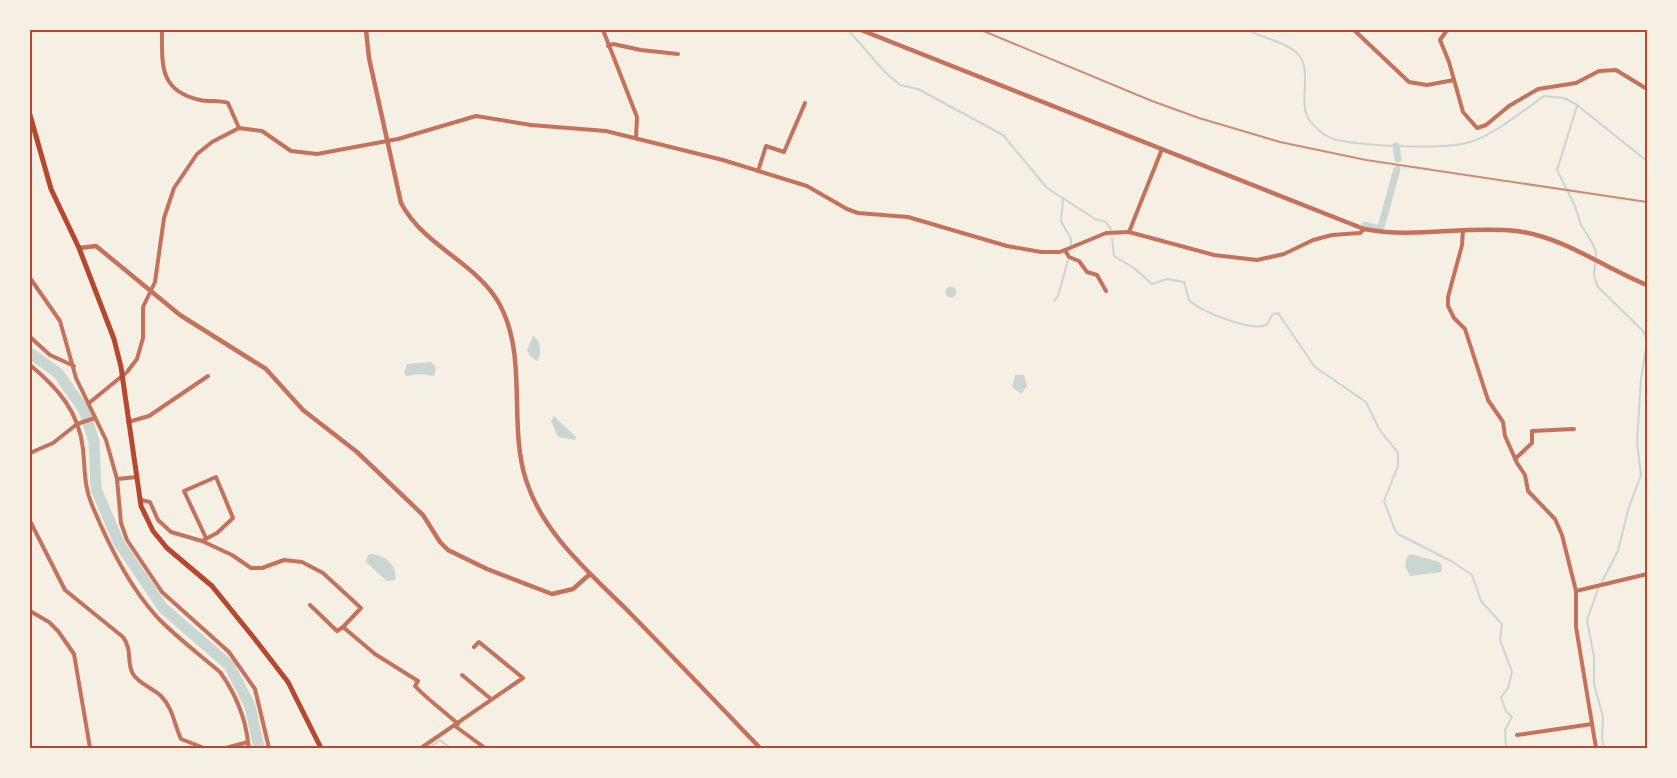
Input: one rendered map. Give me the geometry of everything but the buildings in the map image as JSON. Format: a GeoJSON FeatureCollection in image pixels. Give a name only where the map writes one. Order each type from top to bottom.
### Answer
{"type":"FeatureCollection","features":[{"type":"Feature","properties":{"kind":"main road"},"geometry":{"type":"LineString","coordinates":[[30,114],[51,189],[79,248],[107,317],[121,367],[141,500],[152,531],[167,548],[224,600],[277,667],[288,682],[321,748]]}},
{"type":"Feature","properties":{"kind":"street"},"geometry":{"type":"LineString","coordinates":[[162,30],[164,66],[168,83],[197,99],[228,103],[239,128]]}},
{"type":"Feature","properties":{"kind":"street"},"geometry":{"type":"LineString","coordinates":[[366,30],[369,58],[398,193],[411,220],[429,240],[490,290],[500,306],[510,335],[518,437],[526,481],[547,525],[590,574],[760,748]]}},
{"type":"Feature","properties":{"kind":"street"},"geometry":{"type":"LineString","coordinates":[[602,30],[637,117],[636,138]]}},
{"type":"Feature","properties":{"kind":"street"},"geometry":{"type":"LineString","coordinates":[[861,30],[1364,229],[1389,233],[1497,230],[1537,235],[1647,285]]}},
{"type":"Feature","properties":{"kind":"street"},"geometry":{"type":"LineString","coordinates":[[1354,30],[1409,82],[1427,86],[1454,80]]}},
{"type":"Feature","properties":{"kind":"street"},"geometry":{"type":"LineString","coordinates":[[1447,30],[1440,40],[1463,112],[1477,128],[1486,125],[1509,106],[1538,89],[1576,84],[1599,71],[1616,70],[1647,89]]}},
{"type":"Feature","properties":{"kind":"street"},"geometry":{"type":"LineString","coordinates":[[608,46],[613,44],[641,50],[678,54]]}},
{"type":"Feature","properties":{"kind":"street"},"geometry":{"type":"LineString","coordinates":[[758,171],[766,146],[784,152],[805,102]]}},
{"type":"Feature","properties":{"kind":"street"},"geometry":{"type":"LineString","coordinates":[[89,403],[127,372],[138,359],[143,338],[143,307],[155,282],[164,218],[174,188],[197,154],[206,146],[239,128],[262,131],[286,149],[303,153],[327,153],[483,116],[532,125],[606,131],[758,171],[807,186],[848,210],[858,213],[908,217],[1022,249],[1053,253],[1106,233],[1129,232],[1214,255],[1257,260],[1284,254],[1313,240],[1332,235],[1360,233],[1364,229]]}},
{"type":"Feature","properties":{"kind":"street"},"geometry":{"type":"LineString","coordinates":[[1129,232],[1162,149]]}},
{"type":"Feature","properties":{"kind":"street"},"geometry":{"type":"LineString","coordinates":[[1463,230],[1448,306],[1454,318],[1465,329],[1475,354],[1480,380],[1488,400],[1503,422],[1505,436],[1515,459],[1525,475],[1530,495],[1557,524],[1576,591],[1576,627],[1596,748]]}},
{"type":"Feature","properties":{"kind":"street"},"geometry":{"type":"LineString","coordinates":[[79,248],[96,246],[180,315],[266,369],[303,410],[357,452],[423,515],[440,542],[448,550],[487,569],[552,594],[564,593],[573,589],[590,574]]}},
{"type":"Feature","properties":{"kind":"street"},"geometry":{"type":"LineString","coordinates":[[1065,250],[1069,257],[1079,261],[1087,272],[1097,275],[1106,291]]}},
{"type":"Feature","properties":{"kind":"street"},"geometry":{"type":"LineString","coordinates":[[30,278],[60,321],[76,378],[106,440],[117,479],[119,516],[128,540],[162,592],[229,652],[255,689],[268,748]]}},
{"type":"Feature","properties":{"kind":"street"},"geometry":{"type":"LineString","coordinates":[[30,337],[50,355],[74,366]]}},
{"type":"Feature","properties":{"kind":"street"},"geometry":{"type":"LineString","coordinates":[[30,365],[58,390],[71,409],[78,424],[82,442],[88,498],[119,561],[138,592],[157,617],[220,672],[228,683],[244,721],[249,748]]}},
{"type":"Feature","properties":{"kind":"street"},"geometry":{"type":"LineString","coordinates":[[128,422],[149,416],[208,376]]}},
{"type":"Feature","properties":{"kind":"street"},"geometry":{"type":"LineString","coordinates":[[30,453],[53,443],[78,424],[94,418]]}},
{"type":"Feature","properties":{"kind":"street"},"geometry":{"type":"LineString","coordinates":[[1515,459],[1532,443],[1532,431],[1574,429]]}},
{"type":"Feature","properties":{"kind":"street"},"geometry":{"type":"LineString","coordinates":[[216,476],[233,518],[217,533],[204,540],[184,491],[216,476]]}},
{"type":"Feature","properties":{"kind":"street"},"geometry":{"type":"LineString","coordinates":[[117,479],[137,477]]}},
{"type":"Feature","properties":{"kind":"street"},"geometry":{"type":"LineString","coordinates":[[141,500],[150,502],[158,520],[171,532],[204,540],[232,554],[251,568],[262,568],[276,562],[294,560],[311,566],[336,583],[361,608],[337,631],[310,605]]}},
{"type":"Feature","properties":{"kind":"street"},"geometry":{"type":"LineString","coordinates":[[30,520],[65,590],[123,637],[129,646],[130,665],[135,677],[166,702],[176,722],[181,739],[189,744],[204,748]]}},
{"type":"Feature","properties":{"kind":"street"},"geometry":{"type":"LineString","coordinates":[[1576,591],[1647,574]]}},
{"type":"Feature","properties":{"kind":"street"},"geometry":{"type":"LineString","coordinates":[[30,612],[54,627],[74,654],[90,748]]}},
{"type":"Feature","properties":{"kind":"street"},"geometry":{"type":"LineString","coordinates":[[343,627],[375,654],[418,681],[415,686],[425,697],[436,703],[456,725],[485,748]]}},
{"type":"Feature","properties":{"kind":"street"},"geometry":{"type":"LineString","coordinates":[[421,748],[523,678],[479,642],[474,647]]}},
{"type":"Feature","properties":{"kind":"street"},"geometry":{"type":"LineString","coordinates":[[462,675],[491,699]]}},
{"type":"Feature","properties":{"kind":"street"},"geometry":{"type":"LineString","coordinates":[[1516,735],[1592,724]]}},
{"type":"Feature","properties":{"kind":"street"},"geometry":{"type":"LineString","coordinates":[[226,748],[248,742]]}},
{"type":"Feature","properties":{"kind":"shaded area"},"geometry":{"type":"Polygon","coordinates":[[[951,286],[957,292],[951,298],[945,292],[951,286]]]}},
{"type":"Feature","properties":{"kind":"shaded area"},"geometry":{"type":"Polygon","coordinates":[[[533,336],[538,340],[540,348],[540,355],[537,361],[531,357],[527,350],[533,336]]]}},
{"type":"Feature","properties":{"kind":"shaded area"},"geometry":{"type":"Polygon","coordinates":[[[431,362],[436,368],[434,376],[420,374],[406,376],[404,373],[407,364],[431,362]]]}},
{"type":"Feature","properties":{"kind":"shaded area"},"geometry":{"type":"Polygon","coordinates":[[[1015,375],[1024,375],[1027,386],[1021,394],[1012,387],[1015,375]]]}},
{"type":"Feature","properties":{"kind":"shaded area"},"geometry":{"type":"Polygon","coordinates":[[[554,416],[576,437],[575,440],[558,437],[551,421],[554,416]]]}},
{"type":"Feature","properties":{"kind":"shaded area"},"geometry":{"type":"Polygon","coordinates":[[[1411,554],[1439,562],[1442,566],[1441,572],[1410,576],[1405,566],[1407,557],[1411,554]]]}},
{"type":"Feature","properties":{"kind":"shaded area"},"geometry":{"type":"Polygon","coordinates":[[[368,555],[381,556],[392,565],[395,580],[387,581],[366,562],[368,555]]]}},
{"type":"Feature","properties":{"kind":"waterway"},"geometry":{"type":"LineString","coordinates":[[848,30],[886,73],[900,85],[918,89],[1003,135],[1047,188],[1095,219],[1106,222],[1111,229]]}},
{"type":"Feature","properties":{"kind":"waterway"},"geometry":{"type":"LineString","coordinates":[[1248,30],[1285,45],[1296,52],[1304,67],[1306,113],[1315,127],[1333,139],[1366,144],[1404,146],[1442,146],[1470,142],[1499,128],[1544,96],[1564,98],[1577,105],[1647,161]]}},
{"type":"Feature","properties":{"kind":"waterway"},"geometry":{"type":"LineString","coordinates":[[1577,106],[1557,170],[1575,206],[1581,225],[1596,252],[1594,276],[1598,287],[1643,331],[1647,340]]}},
{"type":"Feature","properties":{"kind":"waterway"},"geometry":{"type":"LineString","coordinates":[[1396,146],[1398,159]]}},
{"type":"Feature","properties":{"kind":"waterway"},"geometry":{"type":"LineString","coordinates":[[1365,225],[1379,229],[1381,227],[1397,169]]}},
{"type":"Feature","properties":{"kind":"waterway"},"geometry":{"type":"LineString","coordinates":[[1063,199],[1061,221],[1071,239],[1071,246]]}},
{"type":"Feature","properties":{"kind":"waterway"},"geometry":{"type":"LineString","coordinates":[[1112,238],[1114,256],[1134,268],[1152,284],[1167,279],[1184,282],[1189,300],[1214,315],[1249,326],[1259,326],[1266,325],[1272,315],[1278,313],[1315,367],[1366,402],[1379,429],[1398,453],[1398,466],[1384,501],[1395,530],[1398,534],[1451,561],[1472,575],[1481,601],[1502,624],[1500,640],[1512,672],[1508,688],[1501,697],[1506,711],[1512,717],[1505,730],[1506,748]]}},
{"type":"Feature","properties":{"kind":"waterway"},"geometry":{"type":"LineString","coordinates":[[1054,301],[1058,296],[1068,260]]}},
{"type":"Feature","properties":{"kind":"waterway"},"geometry":{"type":"LineString","coordinates":[[1604,748],[1602,738],[1603,717],[1594,684],[1594,657],[1587,620],[1598,589],[1618,551],[1628,510],[1641,475],[1637,442],[1641,378],[1647,343]]}},
{"type":"Feature","properties":{"kind":"waterway"},"geometry":{"type":"LineString","coordinates":[[30,353],[58,373],[84,410],[94,441],[96,489],[119,543],[163,608],[229,665],[250,706],[259,748]]}},
{"type":"Feature","properties":{"kind":"waterway"},"geometry":{"type":"LineString","coordinates":[[429,748],[440,740],[450,748]]}},
{"type":"Feature","properties":{"kind":"railway"},"geometry":{"type":"LineString","coordinates":[[981,30],[1152,101],[1199,118],[1280,142],[1366,160],[1647,202]]}}]}
